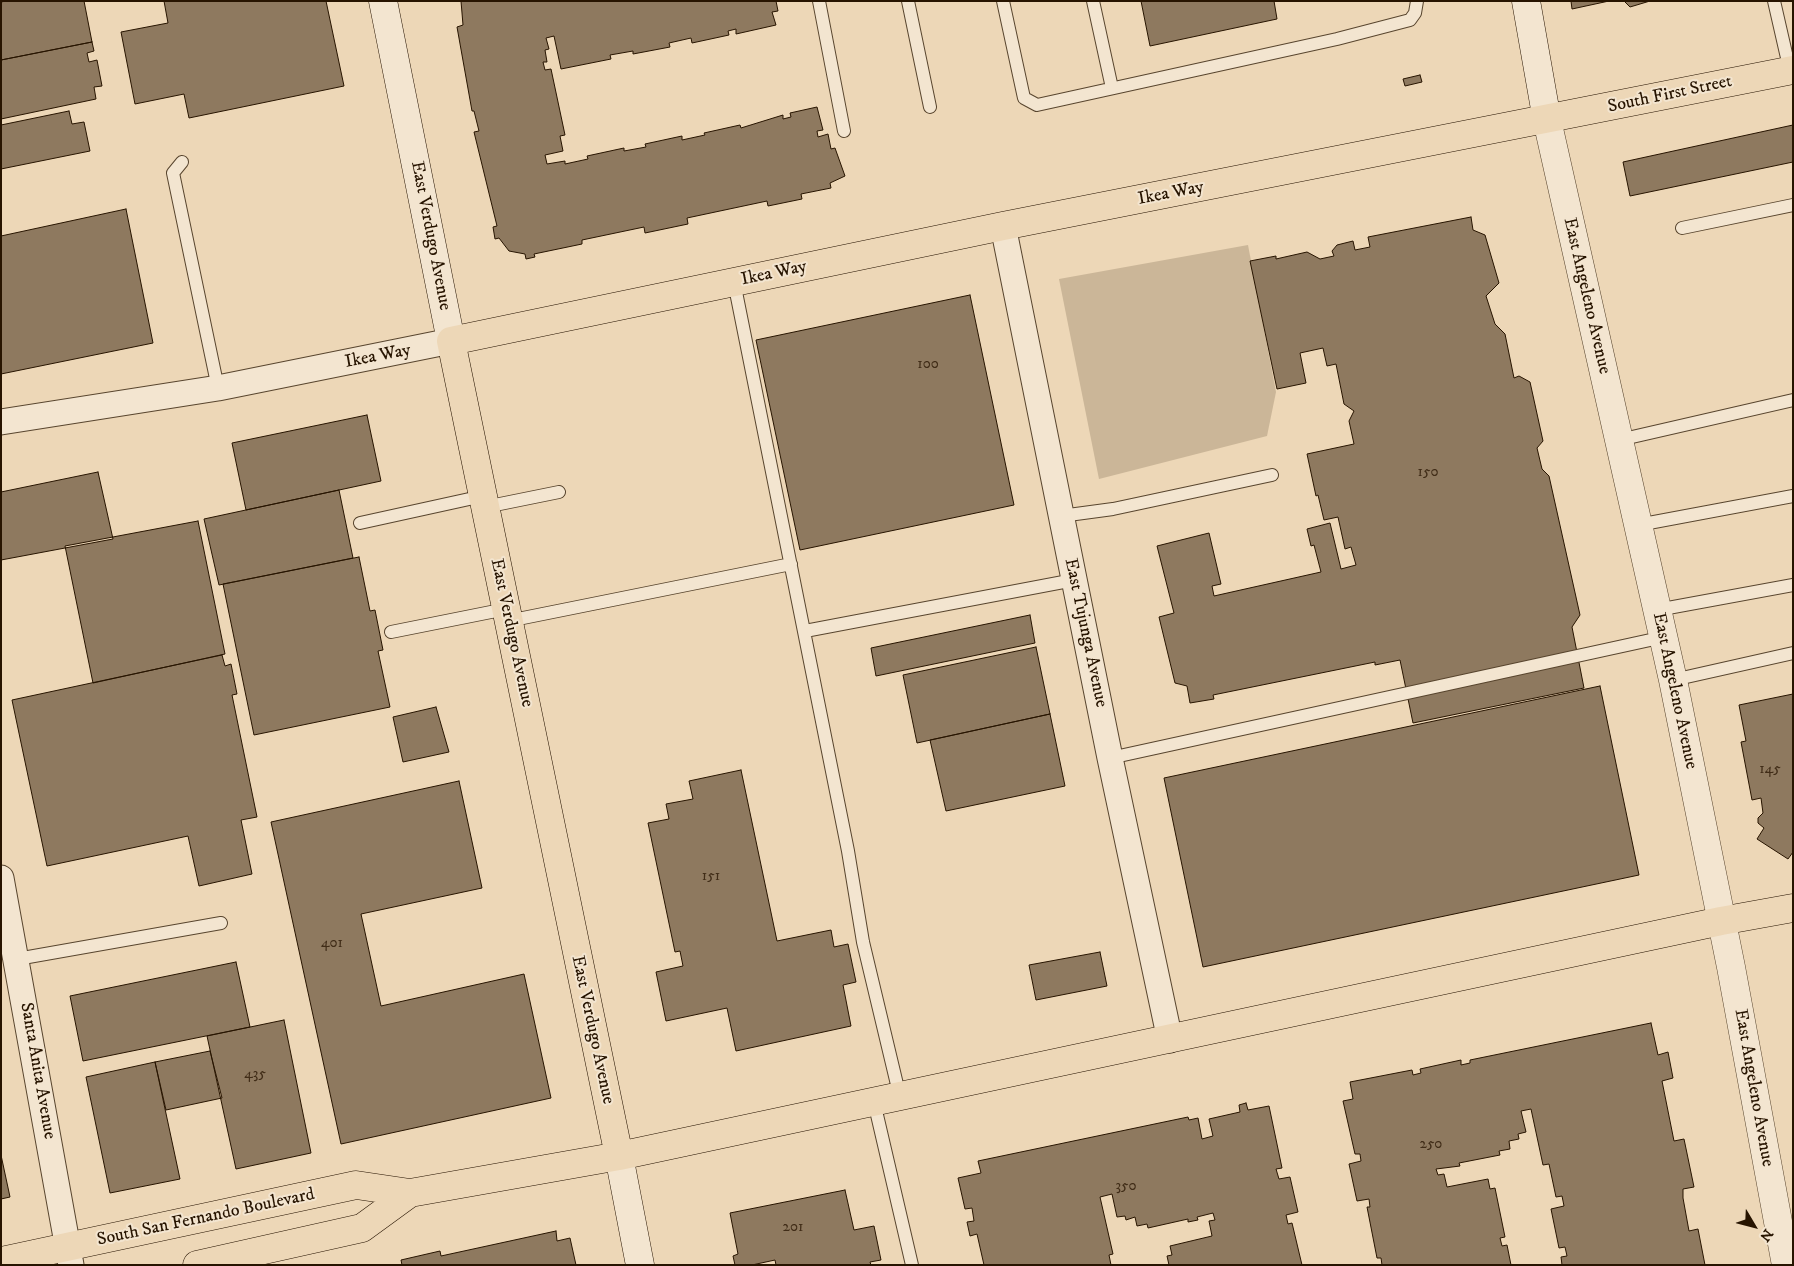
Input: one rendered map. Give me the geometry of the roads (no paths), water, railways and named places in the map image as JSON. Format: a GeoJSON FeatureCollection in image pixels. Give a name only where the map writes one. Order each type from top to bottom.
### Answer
{"type":"FeatureCollection","features":[{"type":"Feature","properties":{"kind":"main road","name":"South First Street"},"geometry":{"type":"LineString","coordinates":[[1546,120],[1791,70]]}},
{"type":"Feature","properties":{"kind":"main road","name":"Ikea Way"},"geometry":{"type":"LineString","coordinates":[[451,341],[1003,226],[1546,120]]}},
{"type":"Feature","properties":{"kind":"main road","name":"East Verdugo Avenue"},"geometry":{"type":"LineString","coordinates":[[451,341],[619,1156]]}},
{"type":"Feature","properties":{"kind":"main road"},"geometry":{"type":"LineString","coordinates":[[1721,921],[1793,908]]}},
{"type":"Feature","properties":{"kind":"main road","name":"South San Fernando Boulevard"},"geometry":{"type":"LineString","coordinates":[[1,1261],[70,1256],[356,1185],[410,1193],[619,1156],[1721,921]]}},
{"type":"Feature","properties":{"kind":"main road","name":"South San Fernando Boulevard"},"geometry":{"type":"LineString","coordinates":[[197,1265],[362,1228],[410,1193]]}},
{"type":"Feature","properties":{"kind":"street","name":"East Verdugo Avenue"},"geometry":{"type":"LineString","coordinates":[[383,1],[451,341]]}},
{"type":"Feature","properties":{"kind":"street","name":"East Angeleno Avenue"},"geometry":{"type":"LineString","coordinates":[[1526,1],[1546,120],[1673,680],[1786,1265]]}},
{"type":"Feature","properties":{"kind":"street","name":"East Tujunga Avenue"},"geometry":{"type":"LineString","coordinates":[[1003,226],[1110,758],[1170,1040]]}},
{"type":"Feature","properties":{"kind":"street","name":"Ikea Way"},"geometry":{"type":"LineString","coordinates":[[1,422],[218,388],[451,341]]}},
{"type":"Feature","properties":{"kind":"street","name":"Santa Anita Avenue"},"geometry":{"type":"LineString","coordinates":[[1,878],[70,1256]]}},
{"type":"Feature","properties":{"kind":"street","name":"East Verdugo Avenue"},"geometry":{"type":"LineString","coordinates":[[619,1156],[640,1265]]}},
{"type":"Feature","properties":{"kind":"lane"},"geometry":{"type":"LineString","coordinates":[[819,1],[844,131]]}},
{"type":"Feature","properties":{"kind":"lane"},"geometry":{"type":"LineString","coordinates":[[908,1],[930,107]]}},
{"type":"Feature","properties":{"kind":"lane"},"geometry":{"type":"LineString","coordinates":[[1003,1],[1024,98],[1037,104],[1337,39],[1410,20],[1415,13],[1417,1]]}},
{"type":"Feature","properties":{"kind":"lane"},"geometry":{"type":"LineString","coordinates":[[1093,1],[1112,88]]}},
{"type":"Feature","properties":{"kind":"lane"},"geometry":{"type":"LineString","coordinates":[[1774,1],[1791,70]]}},
{"type":"Feature","properties":{"kind":"lane"},"geometry":{"type":"LineString","coordinates":[[182,162],[173,173],[218,388]]}},
{"type":"Feature","properties":{"kind":"lane"},"geometry":{"type":"LineString","coordinates":[[1682,228],[1793,204]]}},
{"type":"Feature","properties":{"kind":"lane"},"geometry":{"type":"LineString","coordinates":[[734,282],[848,852],[887,1100],[898,1194],[912,1265]]}},
{"type":"Feature","properties":{"kind":"lane"},"geometry":{"type":"LineString","coordinates":[[1619,440],[1793,400]]}},
{"type":"Feature","properties":{"kind":"lane"},"geometry":{"type":"LineString","coordinates":[[1061,516],[1112,508],[1272,475]]}},
{"type":"Feature","properties":{"kind":"lane"},"geometry":{"type":"LineString","coordinates":[[360,523],[484,502],[559,492]]}},
{"type":"Feature","properties":{"kind":"lane"},"geometry":{"type":"LineString","coordinates":[[1638,525],[1793,496]]}},
{"type":"Feature","properties":{"kind":"lane"},"geometry":{"type":"LineString","coordinates":[[391,632],[507,615],[791,564]]}},
{"type":"Feature","properties":{"kind":"lane"},"geometry":{"type":"LineString","coordinates":[[804,631],[1074,580]]}},
{"type":"Feature","properties":{"kind":"lane"},"geometry":{"type":"LineString","coordinates":[[1657,610],[1793,586]]}},
{"type":"Feature","properties":{"kind":"lane"},"geometry":{"type":"LineString","coordinates":[[1110,758],[1664,638]]}},
{"type":"Feature","properties":{"kind":"lane"},"geometry":{"type":"LineString","coordinates":[[1673,680],[1793,653]]}},
{"type":"Feature","properties":{"kind":"lane"},"geometry":{"type":"LineString","coordinates":[[17,959],[221,923]]}}]}
